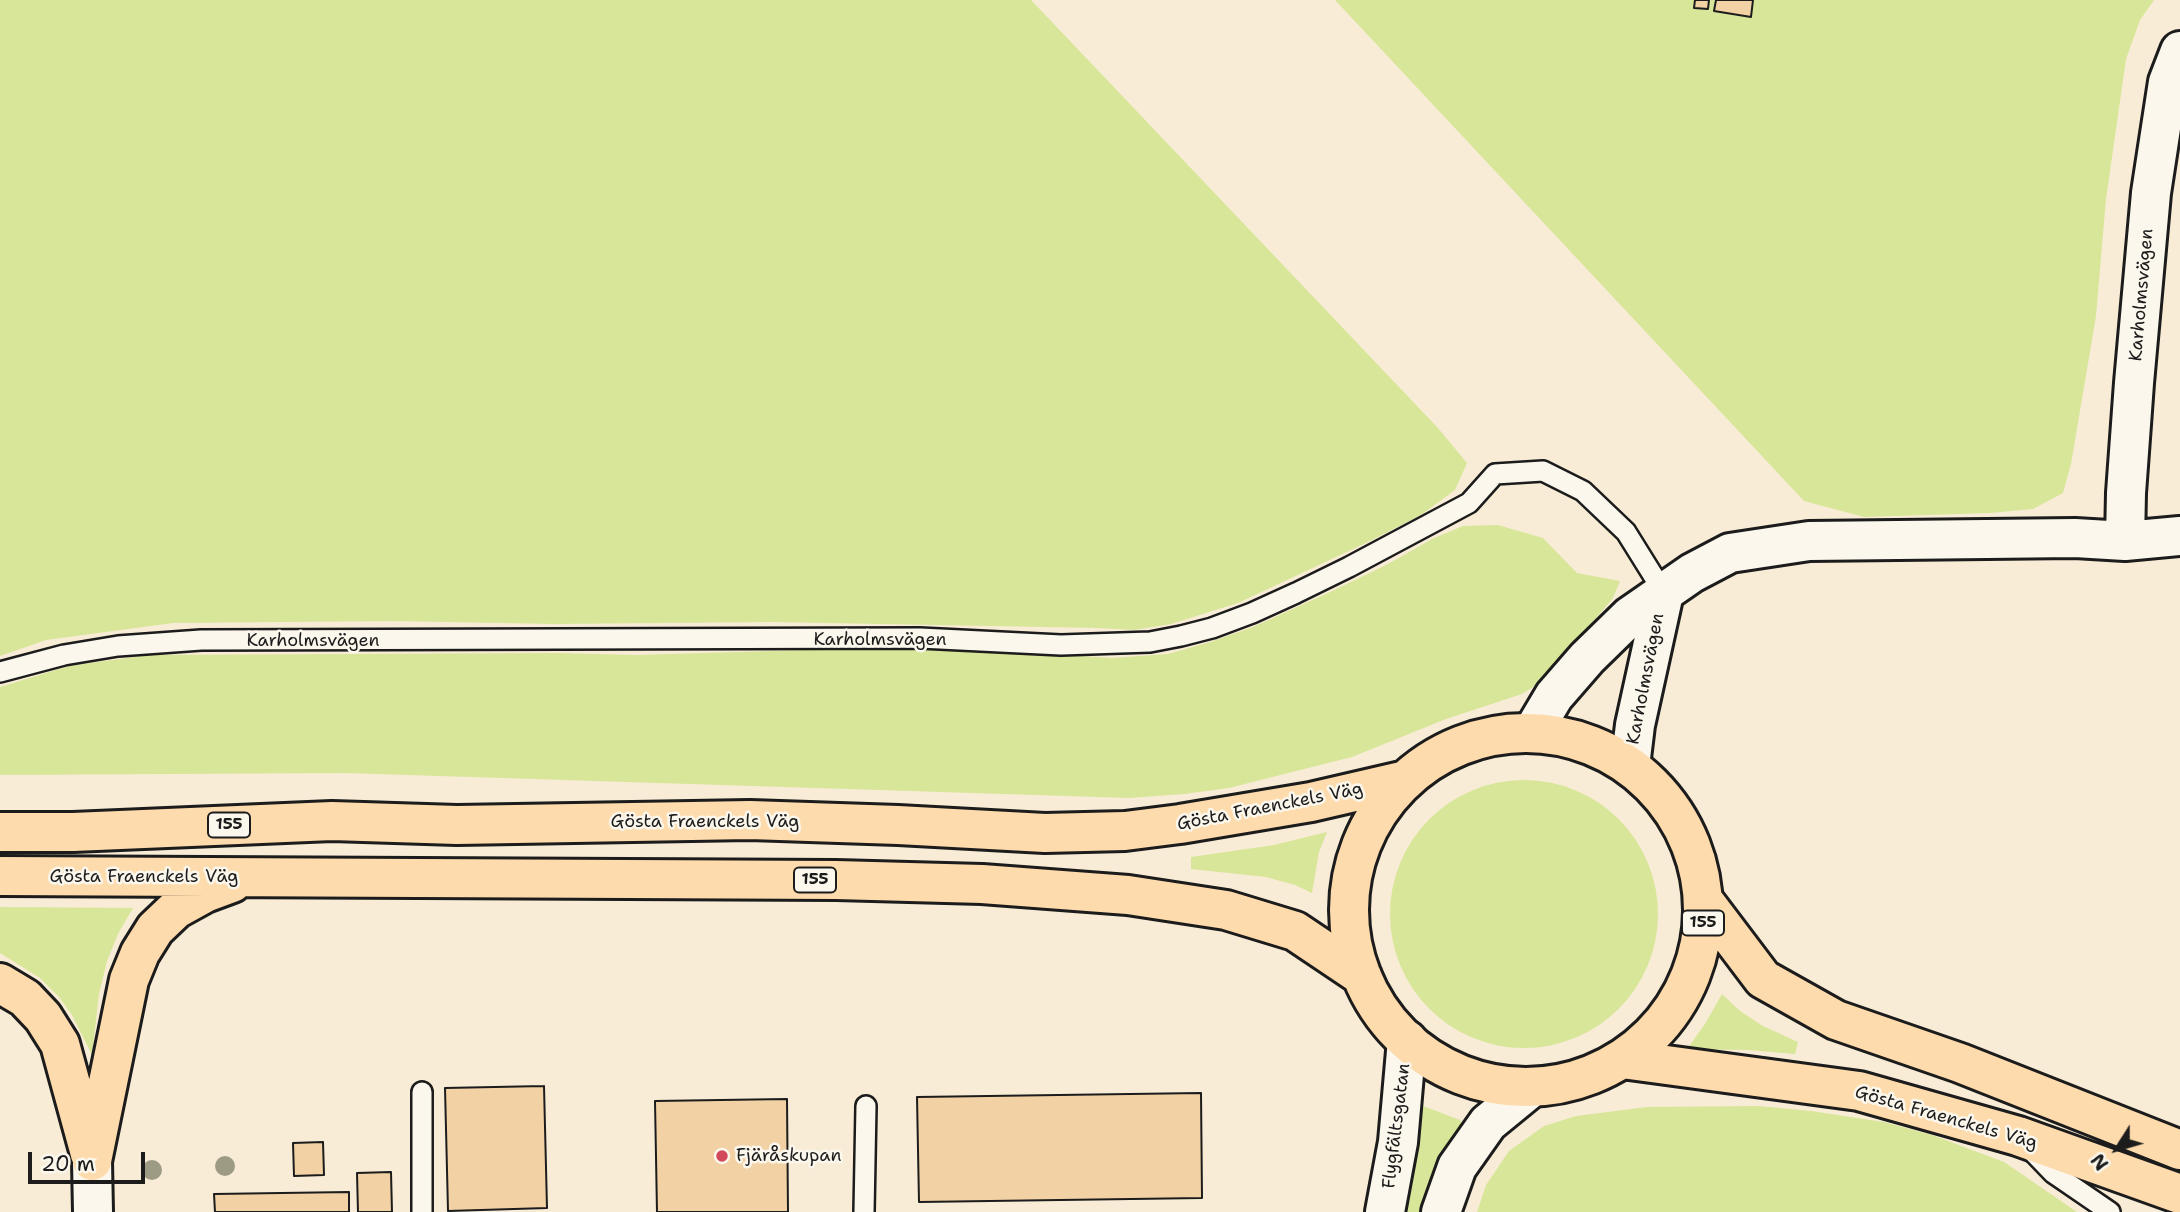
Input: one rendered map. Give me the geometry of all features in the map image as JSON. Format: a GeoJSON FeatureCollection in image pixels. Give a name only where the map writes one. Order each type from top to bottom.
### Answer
{"type":"FeatureCollection","features":[{"type":"Feature","properties":{"kind":"main road","name":"Gösta Fraenckels Väg"},"geometry":{"type":"LineString","coordinates":[[1532,733],[1584,742],[1630,766],[1650,783],[1682,825],[1693,849],[1704,901],[1696,962],[1684,991],[1667,1017],[1654,1033],[1606,1069],[1551,1086],[1498,1085],[1465,1076],[1434,1061],[1407,1041],[1381,1011],[1362,976],[1354,951],[1350,925],[1353,871],[1373,821],[1387,800],[1406,780],[1433,759],[1465,744],[1498,735],[1532,733]]}},
{"type":"Feature","properties":{"kind":"main road","name":"Gösta Fraenckels Väg"},"geometry":{"type":"LineString","coordinates":[[0,832],[73,832],[332,821],[484,825],[750,820],[1045,833],[1125,831],[1311,802],[1406,780]]}},
{"type":"Feature","properties":{"kind":"main road","name":"Gösta Fraenckels Väg"},"geometry":{"type":"LineString","coordinates":[[0,876],[836,880],[982,884],[1128,895],[1226,910],[1295,931],[1362,976]]}},
{"type":"Feature","properties":{"kind":"main road"},"geometry":{"type":"LineString","coordinates":[[92,1161],[129,980],[140,953],[155,929],[176,909],[205,893],[249,877]]}},
{"type":"Feature","properties":{"kind":"main road","name":"Gösta Fraenckels Väg"},"geometry":{"type":"LineString","coordinates":[[1704,901],[1763,979],[1836,1020],[1960,1063],[2180,1150]]}},
{"type":"Feature","properties":{"kind":"main road"},"geometry":{"type":"LineString","coordinates":[[0,983],[25,998],[43,1017],[60,1044],[92,1161]]}},
{"type":"Feature","properties":{"kind":"main road","name":"Gösta Fraenckels Väg"},"geometry":{"type":"LineString","coordinates":[[1622,1059],[1859,1091],[2018,1136],[2180,1194]]}},
{"type":"Feature","properties":{"kind":"street","name":"Karholmsvägen"},"geometry":{"type":"LineString","coordinates":[[2125,541],[2133,397],[2151,193],[2168,82],[2180,51]]}},
{"type":"Feature","properties":{"kind":"street","name":"Karholmsvägen"},"geometry":{"type":"LineString","coordinates":[[1532,733],[1554,696],[1587,658],[1630,616],[1692,573],[1730,552],[1809,541],[2075,538],[2125,541],[2180,536]]}},
{"type":"Feature","properties":{"kind":"street","name":"Karholmsvägen"},"geometry":{"type":"LineString","coordinates":[[1630,766],[1635,725],[1664,593]]}},
{"type":"Feature","properties":{"kind":"street","name":"Flygfältsgatan"},"geometry":{"type":"LineString","coordinates":[[1385,1212],[1398,1142],[1407,1041]]}},
{"type":"Feature","properties":{"kind":"street"},"geometry":{"type":"LineString","coordinates":[[1441,1212],[1458,1167],[1488,1123],[1532,1087]]}},
{"type":"Feature","properties":{"kind":"street"},"geometry":{"type":"LineString","coordinates":[[92,1161],[93,1212]]}},
{"type":"Feature","properties":{"kind":"lane","name":"Karholmsvägen"},"geometry":{"type":"LineString","coordinates":[[0,672],[64,655],[118,646],[201,640],[920,638],[1061,645],[1150,642],[1181,636],[1252,613],[1349,567],[1469,503],[1496,474],[1543,471],[1583,491],[1626,532],[1664,593]]}},
{"type":"Feature","properties":{"kind":"lane"},"geometry":{"type":"LineString","coordinates":[[422,1091],[422,1212]]}},
{"type":"Feature","properties":{"kind":"lane"},"geometry":{"type":"LineString","coordinates":[[864,1212],[866,1106]]}},
{"type":"Feature","properties":{"kind":"lane"},"geometry":{"type":"LineString","coordinates":[[2018,1136],[2053,1173],[2110,1212]]}},
{"type":"Feature","properties":{"kind":"green space"},"geometry":{"type":"Polygon","coordinates":[[[0,0],[1031,0],[1438,428],[1467,463],[1455,490],[1421,515],[1368,542],[1238,603],[1171,624],[1134,630],[773,622],[173,623],[46,640],[0,656],[0,0]]]}},
{"type":"Feature","properties":{"kind":"green space"},"geometry":{"type":"Polygon","coordinates":[[[1335,0],[2154,0],[2140,20],[2126,59],[2106,199],[2096,316],[2071,464],[2063,493],[2033,509],[1864,517],[1804,501],[1335,0]]]}},
{"type":"Feature","properties":{"kind":"green space"},"geometry":{"type":"Polygon","coordinates":[[[1498,525],[1543,538],[1577,573],[1620,581],[1613,598],[1544,680],[1522,694],[1446,719],[1352,757],[1229,788],[1129,798],[345,773],[0,775],[0,687],[69,666],[149,655],[636,655],[807,650],[1009,651],[1112,658],[1168,654],[1253,627],[1463,526],[1498,525]]]}},
{"type":"Feature","properties":{"kind":"green space"},"geometry":{"type":"Polygon","coordinates":[[[1524,780],[1563,786],[1587,796],[1609,811],[1627,829],[1642,851],[1652,875],[1658,914],[1652,953],[1642,977],[1627,999],[1609,1017],[1587,1032],[1563,1042],[1524,1048],[1485,1042],[1461,1032],[1439,1017],[1421,999],[1406,977],[1396,953],[1390,914],[1396,875],[1406,851],[1421,829],[1439,811],[1461,796],[1485,786],[1524,780]]]}},
{"type":"Feature","properties":{"kind":"green space"},"geometry":{"type":"Polygon","coordinates":[[[1327,832],[1319,852],[1312,893],[1266,877],[1191,869],[1191,857],[1274,845],[1327,832]]]}},
{"type":"Feature","properties":{"kind":"green space"},"geometry":{"type":"Polygon","coordinates":[[[0,907],[133,908],[107,961],[99,994],[92,1055],[72,1015],[59,997],[40,978],[0,953],[0,907]]]}},
{"type":"Feature","properties":{"kind":"green space"},"geometry":{"type":"Polygon","coordinates":[[[1722,994],[1740,1011],[1763,1026],[1798,1042],[1795,1054],[1687,1049],[1722,994]]]}},
{"type":"Feature","properties":{"kind":"green space"},"geometry":{"type":"Polygon","coordinates":[[[1418,1104],[1460,1120],[1462,1124],[1431,1181],[1421,1212],[1404,1212],[1416,1150],[1418,1104]]]}},
{"type":"Feature","properties":{"kind":"green space"},"geometry":{"type":"Polygon","coordinates":[[[1758,1106],[1884,1122],[1932,1135],[2004,1162],[2077,1212],[1477,1212],[1486,1185],[1509,1151],[1544,1126],[1576,1116],[1647,1107],[1758,1106]]]}},
{"type":"Feature","properties":{"kind":"building"},"geometry":{"type":"Polygon","coordinates":[[[1695,0],[1709,0],[1708,9],[1694,8],[1695,0]]]}},
{"type":"Feature","properties":{"kind":"building"},"geometry":{"type":"Polygon","coordinates":[[[1716,0],[1753,0],[1751,17],[1714,11],[1716,0]]]}},
{"type":"Feature","properties":{"kind":"building"},"geometry":{"type":"Polygon","coordinates":[[[544,1086],[547,1208],[448,1211],[445,1088],[544,1086]]]}},
{"type":"Feature","properties":{"kind":"building"},"geometry":{"type":"Polygon","coordinates":[[[1201,1093],[1202,1198],[919,1202],[917,1097],[1201,1093]]]}},
{"type":"Feature","properties":{"kind":"building","name":"Fjäråskupan"},"geometry":{"type":"Polygon","coordinates":[[[787,1099],[788,1212],[657,1212],[655,1101],[787,1099]]]}},
{"type":"Feature","properties":{"kind":"building"},"geometry":{"type":"Polygon","coordinates":[[[323,1142],[324,1175],[294,1176],[293,1143],[323,1142]]]}},
{"type":"Feature","properties":{"kind":"building"},"geometry":{"type":"Polygon","coordinates":[[[391,1172],[392,1212],[358,1212],[357,1173],[391,1172]]]}},
{"type":"Feature","properties":{"kind":"building"},"geometry":{"type":"Polygon","coordinates":[[[349,1192],[349,1212],[215,1212],[214,1194],[349,1192]]]}},
{"type":"Feature","properties":{"kind":"place","name":"Fjäråskupan"},"geometry":{"type":"Point","coordinates":[722,1156]}}]}
